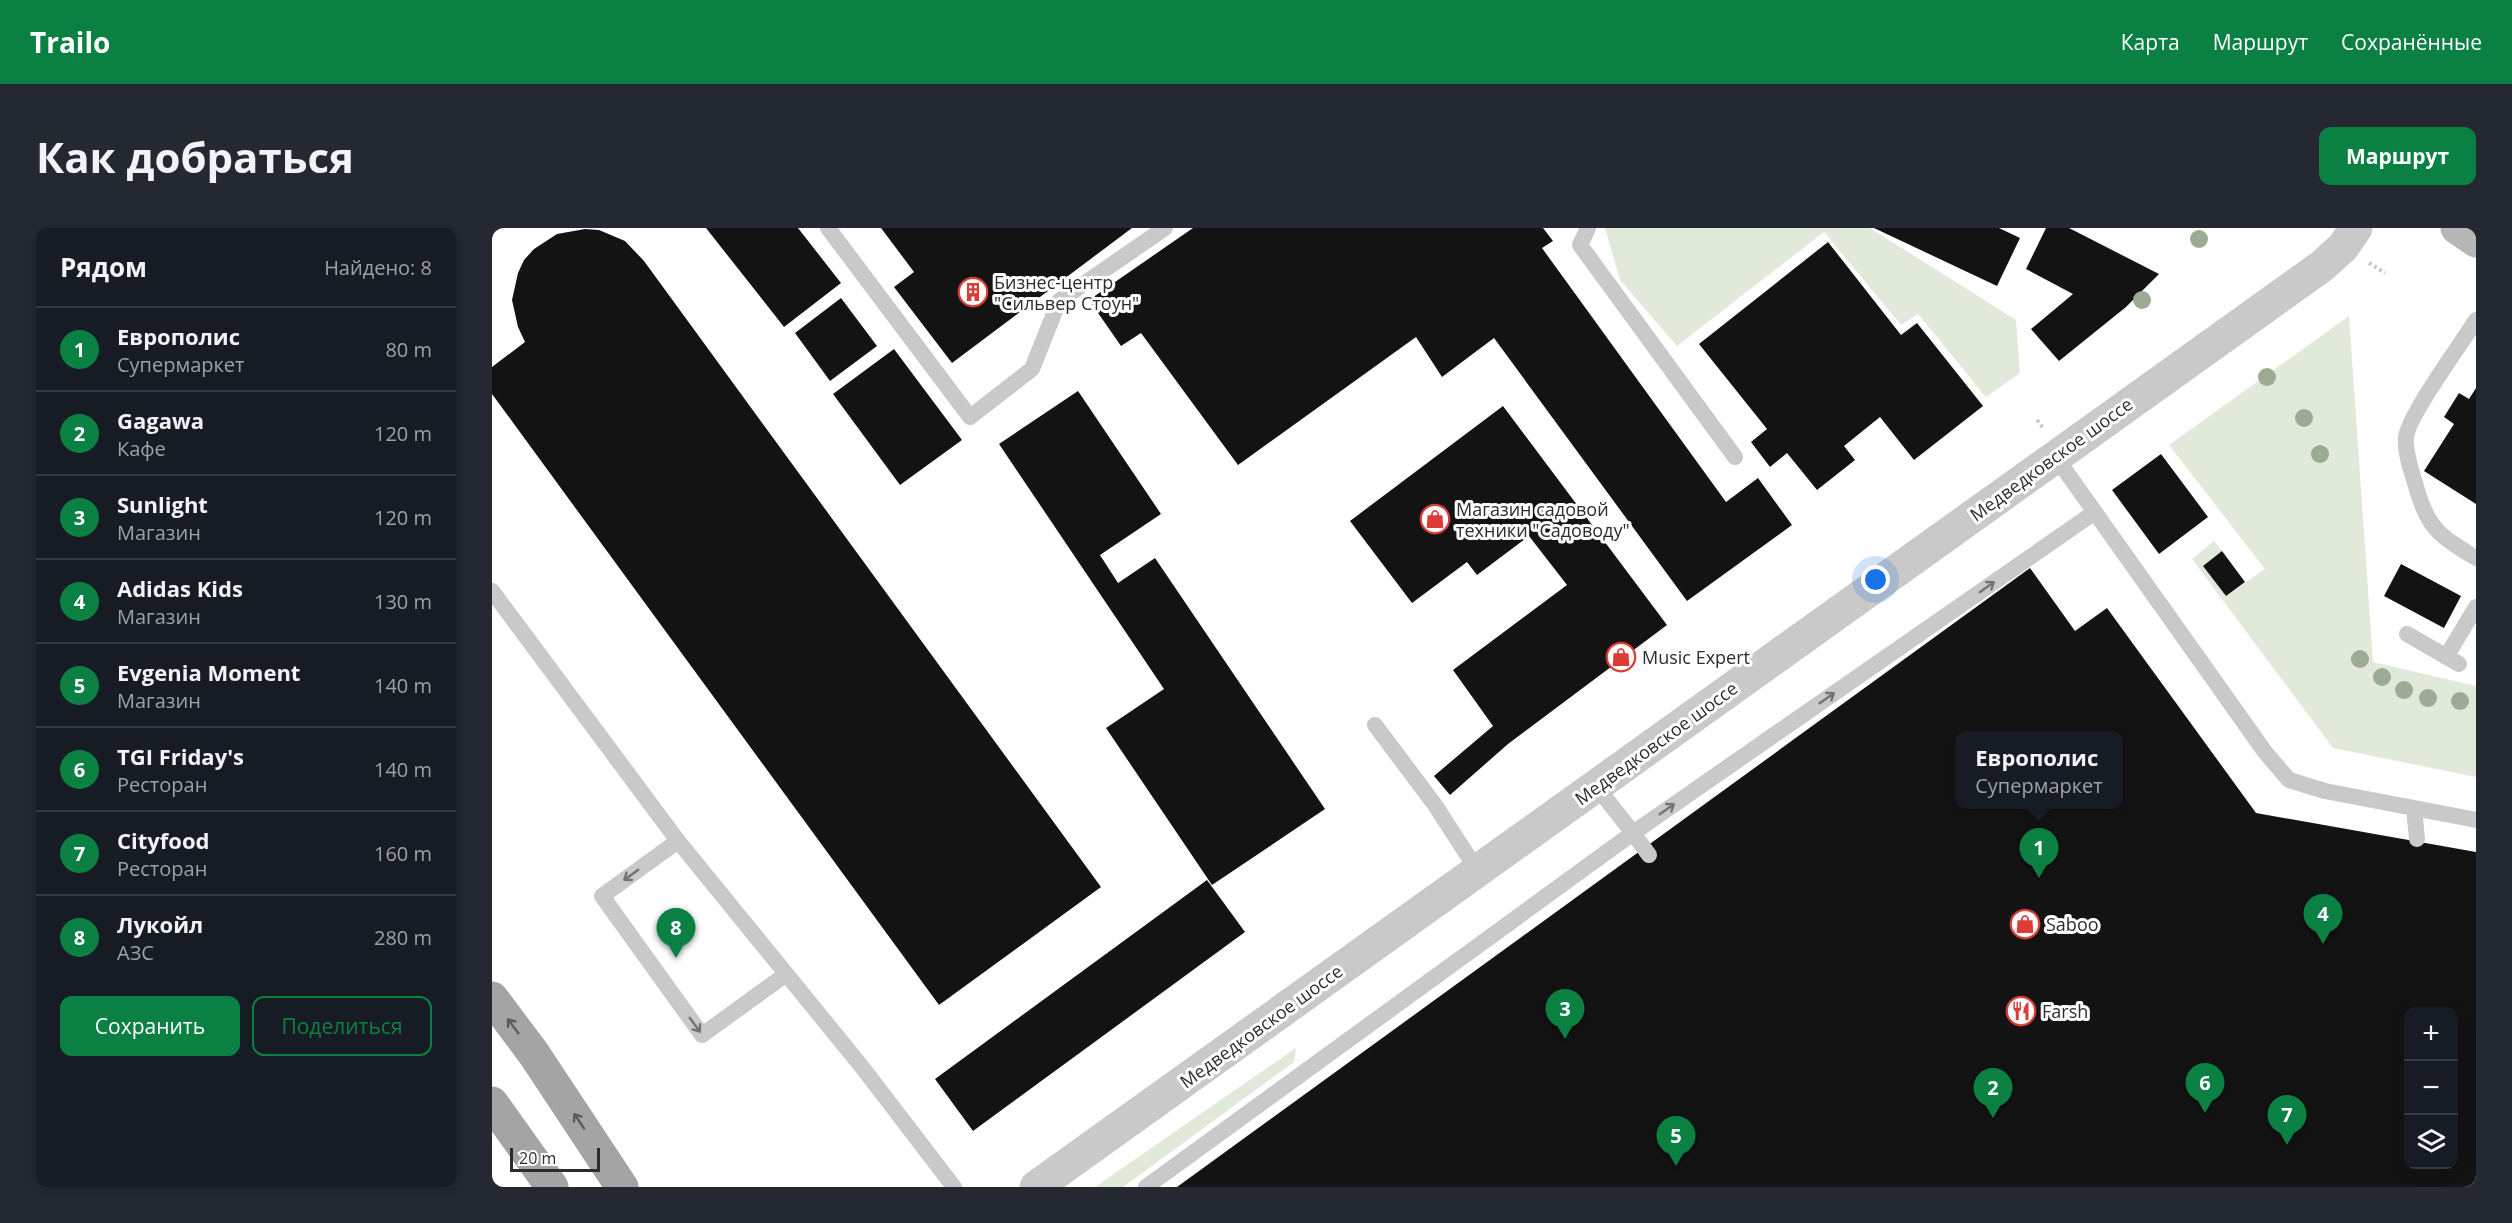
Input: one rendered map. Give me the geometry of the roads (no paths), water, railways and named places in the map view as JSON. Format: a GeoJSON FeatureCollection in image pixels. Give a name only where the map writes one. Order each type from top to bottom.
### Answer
{"type":"FeatureCollection","features":[{"type":"Feature","properties":{"kind":"main road"},"geometry":{"type":"LineString","coordinates":[[2457,228],[2476,241]]}},
{"type":"Feature","properties":{"kind":"main road"},"geometry":{"type":"LineString","coordinates":[[492,998],[534,1054],[622,1187]]}},
{"type":"Feature","properties":{"kind":"main road"},"geometry":{"type":"LineString","coordinates":[[492,1103],[552,1187]]}},
{"type":"Feature","properties":{"kind":"street","name":"Медведковское шоссе"},"geometry":{"type":"LineString","coordinates":[[1036,1187],[2322,266],[2343,247],[2356,228]]}},
{"type":"Feature","properties":{"kind":"lane"},"geometry":{"type":"LineString","coordinates":[[828,228],[970,417],[1032,369],[1059,301],[1165,228]]}},
{"type":"Feature","properties":{"kind":"lane"},"geometry":{"type":"LineString","coordinates":[[1588,228],[1580,245],[1735,457]]}},
{"type":"Feature","properties":{"kind":"lane"},"geometry":{"type":"LineString","coordinates":[[2476,320],[2415,416],[2406,436],[2408,458],[2421,504],[2432,528],[2450,543],[2476,558]]}},
{"type":"Feature","properties":{"kind":"lane"},"geometry":{"type":"LineString","coordinates":[[2055,456],[2265,752],[2289,780],[2325,791],[2476,820]]}},
{"type":"Feature","properties":{"kind":"lane"},"geometry":{"type":"LineString","coordinates":[[1146,1187],[1633,832],[2095,512]]}},
{"type":"Feature","properties":{"kind":"lane"},"geometry":{"type":"LineString","coordinates":[[492,591],[678,842],[862,1067],[954,1187]]}},
{"type":"Feature","properties":{"kind":"lane"},"geometry":{"type":"LineString","coordinates":[[2407,634],[2453,660],[2476,607]]}},
{"type":"Feature","properties":{"kind":"lane"},"geometry":{"type":"LineString","coordinates":[[1375,725],[1435,805],[1477,870]]}},
{"type":"Feature","properties":{"kind":"lane"},"geometry":{"type":"LineString","coordinates":[[1596,786],[1649,855]]}},
{"type":"Feature","properties":{"kind":"lane"},"geometry":{"type":"LineString","coordinates":[[2414,808],[2417,839]]}},
{"type":"Feature","properties":{"kind":"lane"},"geometry":{"type":"LineString","coordinates":[[678,842],[602,896],[702,1035],[785,975]]}},
{"type":"Feature","properties":{"kind":"place","name":"Бизнес-центр \"Сильвер Стоун\""},"geometry":{"type":"Point","coordinates":[973,292]}},
{"type":"Feature","properties":{"kind":"place","name":"Магазин садовой техники \"Садоводу\""},"geometry":{"type":"Point","coordinates":[1435,519]}},
{"type":"Feature","properties":{"kind":"place","name":"Music Expert"},"geometry":{"type":"Point","coordinates":[1621,657]}},
{"type":"Feature","properties":{"kind":"place","name":"Европолис"},"geometry":{"type":"Point","coordinates":[2039,878]}},
{"type":"Feature","properties":{"kind":"place","name":"Saboo"},"geometry":{"type":"Point","coordinates":[2025,924]}},
{"type":"Feature","properties":{"kind":"place","name":"Adidas Kids"},"geometry":{"type":"Point","coordinates":[2323,944]}},
{"type":"Feature","properties":{"kind":"place","name":"Лукойл"},"geometry":{"type":"Point","coordinates":[676,958]}},
{"type":"Feature","properties":{"kind":"place","name":"Farsh"},"geometry":{"type":"Point","coordinates":[2021,1011]}},
{"type":"Feature","properties":{"kind":"place","name":"Sunlight"},"geometry":{"type":"Point","coordinates":[1565,1039]}},
{"type":"Feature","properties":{"kind":"place","name":"TGI Friday's"},"geometry":{"type":"Point","coordinates":[2205,1113]}},
{"type":"Feature","properties":{"kind":"place","name":"Gagawa"},"geometry":{"type":"Point","coordinates":[1993,1118]}},
{"type":"Feature","properties":{"kind":"place","name":"Cityfood"},"geometry":{"type":"Point","coordinates":[2287,1145]}},
{"type":"Feature","properties":{"kind":"place","name":"Evgenia Moment"},"geometry":{"type":"Point","coordinates":[1676,1166]}}]}
